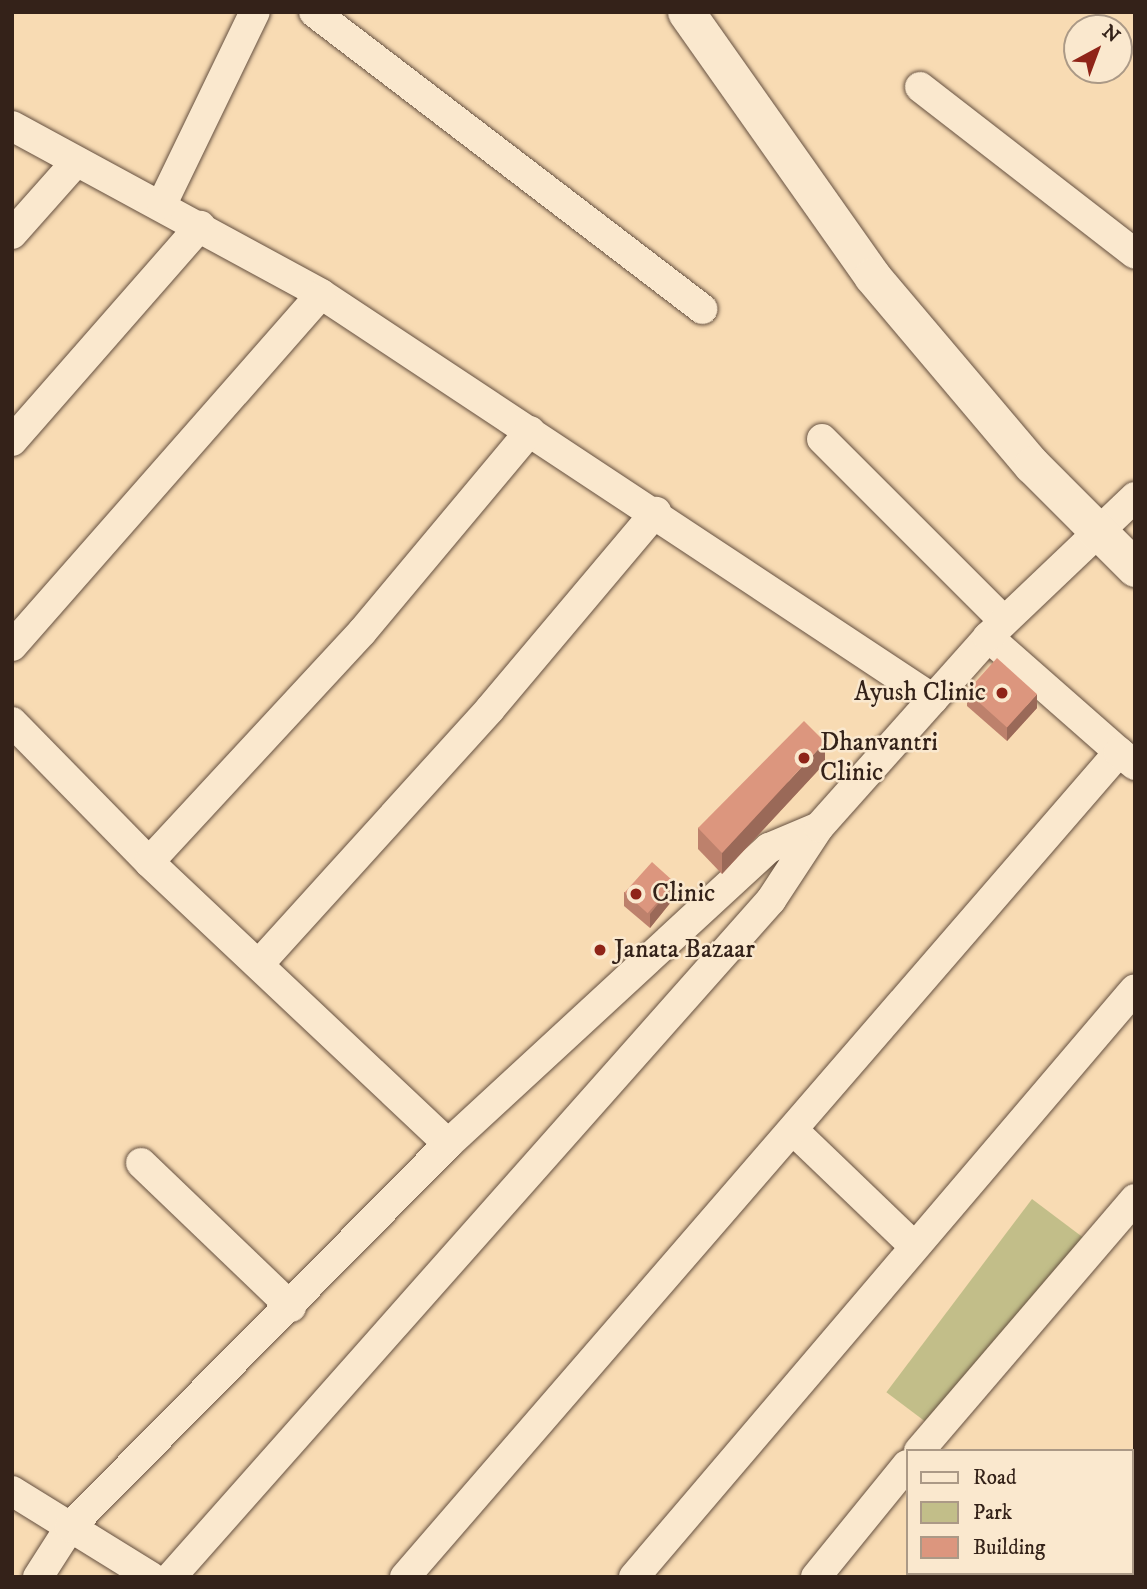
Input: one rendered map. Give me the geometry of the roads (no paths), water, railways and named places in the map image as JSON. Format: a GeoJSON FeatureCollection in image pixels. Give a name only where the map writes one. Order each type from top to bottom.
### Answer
{"type":"FeatureCollection","features":[{"type":"Feature","properties":{"kind":"street"},"geometry":{"type":"LineString","coordinates":[[162,204],[256,12]]}},
{"type":"Feature","properties":{"kind":"street"},"geometry":{"type":"LineString","coordinates":[[314,12],[702,309]]}},
{"type":"Feature","properties":{"kind":"street"},"geometry":{"type":"LineString","coordinates":[[686,12],[872,276],[1032,465],[1135,568]]}},
{"type":"Feature","properties":{"kind":"street"},"geometry":{"type":"LineString","coordinates":[[920,87],[1135,254]]}},
{"type":"Feature","properties":{"kind":"street"},"geometry":{"type":"LineString","coordinates":[[12,126],[76,162],[162,204],[321,294],[656,512],[933,699]]}},
{"type":"Feature","properties":{"kind":"street"},"geometry":{"type":"LineString","coordinates":[[12,234],[76,162]]}},
{"type":"Feature","properties":{"kind":"street"},"geometry":{"type":"LineString","coordinates":[[12,441],[200,226]]}},
{"type":"Feature","properties":{"kind":"street"},"geometry":{"type":"LineString","coordinates":[[12,646],[321,294]]}},
{"type":"Feature","properties":{"kind":"street"},"geometry":{"type":"LineString","coordinates":[[149,862],[362,632],[530,431]]}},
{"type":"Feature","properties":{"kind":"street"},"geometry":{"type":"LineString","coordinates":[[405,1577],[794,1131],[1127,759],[996,629],[822,439]]}},
{"type":"Feature","properties":{"kind":"street"},"geometry":{"type":"LineString","coordinates":[[171,1577],[771,900],[819,827],[933,699],[996,629],[1135,497]]}},
{"type":"Feature","properties":{"kind":"street"},"geometry":{"type":"LineString","coordinates":[[259,964],[490,709],[656,512]]}},
{"type":"Feature","properties":{"kind":"street"},"geometry":{"type":"LineString","coordinates":[[12,722],[149,862],[449,1144]]}},
{"type":"Feature","properties":{"kind":"street"},"geometry":{"type":"LineString","coordinates":[[38,1577],[70,1527],[291,1307],[449,1144],[769,848],[819,827]]}},
{"type":"Feature","properties":{"kind":"street"},"geometry":{"type":"LineString","coordinates":[[635,1577],[912,1244],[1135,989]]}},
{"type":"Feature","properties":{"kind":"street"},"geometry":{"type":"LineString","coordinates":[[794,1131],[912,1244]]}},
{"type":"Feature","properties":{"kind":"street"},"geometry":{"type":"LineString","coordinates":[[141,1163],[291,1307]]}},
{"type":"Feature","properties":{"kind":"street"},"geometry":{"type":"LineString","coordinates":[[921,1449],[1135,1199]]}},
{"type":"Feature","properties":{"kind":"street"},"geometry":{"type":"LineString","coordinates":[[816,1577],[906,1466]]}},
{"type":"Feature","properties":{"kind":"street"},"geometry":{"type":"LineString","coordinates":[[12,1491],[151,1577]]}},
{"type":"Feature","properties":{"kind":"place","name":"Ayush Clinic"},"geometry":{"type":"Point","coordinates":[1002,693]}},
{"type":"Feature","properties":{"kind":"place","name":"Dhanvantri Clinic"},"geometry":{"type":"Point","coordinates":[804,758]}},
{"type":"Feature","properties":{"kind":"place","name":"Clinic"},"geometry":{"type":"Point","coordinates":[636,894]}},
{"type":"Feature","properties":{"kind":"place","name":"Janata Bazaar"},"geometry":{"type":"Point","coordinates":[600,950]}}]}
